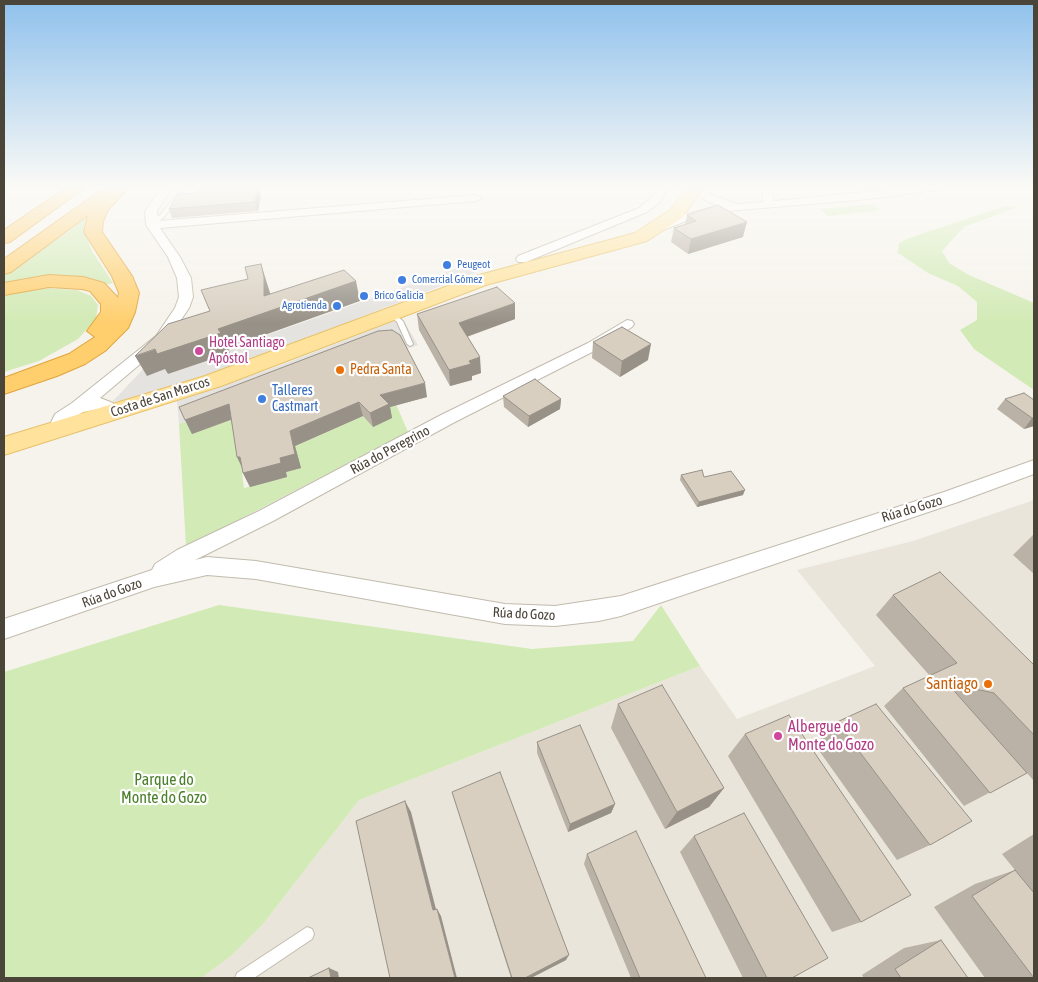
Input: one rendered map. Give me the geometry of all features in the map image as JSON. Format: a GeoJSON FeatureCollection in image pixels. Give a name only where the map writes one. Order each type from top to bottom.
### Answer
{"type":"FeatureCollection","features":[{"type":"Feature","properties":{"kind":"highway"},"geometry":{"type":"LineString","coordinates":[[4,254],[35,232]]}},
{"type":"Feature","properties":{"kind":"highway"},"geometry":{"type":"LineString","coordinates":[[4,268],[54,232]]}},
{"type":"Feature","properties":{"kind":"highway"},"geometry":{"type":"LineString","coordinates":[[4,386],[49,371],[77,358],[97,346],[117,328],[125,312],[129,293],[122,276],[93,232]]}},
{"type":"Feature","properties":{"kind":"highway"},"geometry":{"type":"LineString","coordinates":[[4,289],[49,281],[83,283],[97,287],[112,303],[111,312],[103,325],[88,341],[43,367],[4,379]]}},
{"type":"Feature","properties":{"kind":"main road","name":"Costa de San Marcos"},"geometry":{"type":"LineString","coordinates":[[599,248],[636,232]]}},
{"type":"Feature","properties":{"kind":"main road","name":"Costa de San Marcos"},"geometry":{"type":"LineString","coordinates":[[4,446],[57,429],[104,402],[245,369],[517,265],[544,257],[599,248],[641,237],[651,232]]}},
{"type":"Feature","properties":{"kind":"street"},"geometry":{"type":"LineString","coordinates":[[57,429],[61,418],[78,407],[104,402],[161,339],[182,308],[186,297],[184,278],[174,257],[157,232]]}},
{"type":"Feature","properties":{"kind":"street","name":"Costa de San Marcos"},"geometry":{"type":"LineString","coordinates":[[544,257],[597,232]]}},
{"type":"Feature","properties":{"kind":"street","name":"Rúa do Peregrino"},"geometry":{"type":"LineString","coordinates":[[154,578],[184,556],[266,516],[447,419],[593,346],[628,324]]}},
{"type":"Feature","properties":{"kind":"street","name":"Rúa do Gozo"},"geometry":{"type":"LineString","coordinates":[[4,629],[154,578],[188,569],[229,567],[474,610],[530,616],[578,614],[621,606],[990,484],[1034,467]]}},
{"type":"Feature","properties":{"kind":"lane"},"geometry":{"type":"LineString","coordinates":[[391,314],[400,321],[410,344]]}},
{"type":"Feature","properties":{"kind":"lane"},"geometry":{"type":"LineString","coordinates":[[242,978],[307,934]]}},
{"type":"Feature","properties":{"kind":"shaded area"},"geometry":{"type":"Polygon","coordinates":[[[472,263],[485,269],[235,366],[130,400],[112,402],[145,367],[166,369],[168,374],[229,353],[227,349],[472,263]]]}},
{"type":"Feature","properties":{"kind":"shaded area"},"geometry":{"type":"Polygon","coordinates":[[[402,318],[418,345],[179,424],[177,401],[276,367],[402,318]]]}},
{"type":"Feature","properties":{"kind":"shaded area","name":"Albergue do Monte do Gozo"},"geometry":{"type":"Polygon","coordinates":[[[1034,500],[1034,978],[201,978],[231,956],[263,924],[359,800],[700,666],[737,719],[875,666],[797,570],[913,541],[1034,500]]]}},
{"type":"Feature","properties":{"kind":"green space"},"geometry":{"type":"Polygon","coordinates":[[[68,232],[86,232],[92,251],[113,283],[105,285],[93,279],[69,276],[37,277],[4,285],[4,274],[68,232]]]}},
{"type":"Feature","properties":{"kind":"green space"},"geometry":{"type":"Polygon","coordinates":[[[928,232],[960,232],[942,251],[949,263],[969,275],[1034,303],[1034,390],[974,349],[960,330],[977,320],[977,302],[958,286],[928,273],[898,253],[899,243],[928,232]]]}},
{"type":"Feature","properties":{"kind":"green space"},"geometry":{"type":"Polygon","coordinates":[[[41,288],[77,290],[91,296],[98,305],[96,319],[78,339],[39,361],[4,372],[4,296],[41,288]]]}},
{"type":"Feature","properties":{"kind":"green space"},"geometry":{"type":"Polygon","coordinates":[[[395,402],[408,432],[186,547],[179,424],[186,421],[235,418],[244,488],[287,477],[286,472],[295,446],[395,402]]]}},
{"type":"Feature","properties":{"kind":"green space","name":"Parque do Monte do Gozo"},"geometry":{"type":"Polygon","coordinates":[[[219,605],[532,649],[633,641],[661,605],[700,666],[359,800],[263,924],[231,956],[201,978],[4,978],[4,672],[219,605]]]}},
{"type":"Feature","properties":{"kind":"building"},"geometry":{"type":"Polygon","coordinates":[[[680,232],[715,232],[691,239],[680,232]]]}},
{"type":"Feature","properties":{"kind":"building"},"geometry":{"type":"Polygon","coordinates":[[[261,264],[264,277],[264,296],[344,270],[356,281],[218,329],[221,333],[157,354],[155,349],[135,356],[168,324],[210,311],[201,290],[248,279],[245,267],[261,264]]]}},
{"type":"Feature","properties":{"kind":"building"},"geometry":{"type":"Polygon","coordinates":[[[497,287],[515,303],[459,323],[480,357],[469,361],[471,364],[449,370],[417,314],[497,287]]]}},
{"type":"Feature","properties":{"kind":"building"},"geometry":{"type":"Polygon","coordinates":[[[622,327],[651,344],[622,361],[593,342],[622,327]]]}},
{"type":"Feature","properties":{"kind":"building"},"geometry":{"type":"Polygon","coordinates":[[[392,330],[400,335],[425,383],[380,395],[389,404],[370,413],[359,402],[290,431],[295,454],[280,458],[281,463],[243,473],[240,457],[237,457],[229,404],[185,420],[179,407],[378,331],[392,330]]]}},
{"type":"Feature","properties":{"kind":"building"},"geometry":{"type":"Polygon","coordinates":[[[535,379],[561,399],[529,416],[503,396],[535,379]]]}},
{"type":"Feature","properties":{"kind":"building"},"geometry":{"type":"Polygon","coordinates":[[[1024,393],[1034,400],[1034,418],[1005,399],[1024,393]]]}},
{"type":"Feature","properties":{"kind":"building"},"geometry":{"type":"Polygon","coordinates":[[[702,470],[704,477],[731,471],[745,490],[699,502],[681,475],[702,470]]]}},
{"type":"Feature","properties":{"kind":"building"},"geometry":{"type":"Polygon","coordinates":[[[940,572],[1034,665],[1034,735],[994,693],[947,683],[1027,773],[990,793],[903,688],[957,663],[893,595],[940,572]]]}},
{"type":"Feature","properties":{"kind":"building"},"geometry":{"type":"Polygon","coordinates":[[[662,685],[724,788],[677,812],[618,704],[662,685]]]}},
{"type":"Feature","properties":{"kind":"building"},"geometry":{"type":"Polygon","coordinates":[[[876,704],[972,821],[930,845],[837,722],[876,704]]]}},
{"type":"Feature","properties":{"kind":"building"},"geometry":{"type":"Polygon","coordinates":[[[789,715],[911,895],[861,922],[745,734],[789,715]]]}},
{"type":"Feature","properties":{"kind":"building"},"geometry":{"type":"Polygon","coordinates":[[[580,725],[615,804],[570,824],[537,742],[580,725]]]}},
{"type":"Feature","properties":{"kind":"building"},"geometry":{"type":"Polygon","coordinates":[[[500,772],[569,955],[525,978],[512,978],[452,792],[500,772]]]}},
{"type":"Feature","properties":{"kind":"building"},"geometry":{"type":"Polygon","coordinates":[[[405,801],[433,910],[437,909],[455,978],[390,978],[356,821],[405,801]]]}},
{"type":"Feature","properties":{"kind":"building"},"geometry":{"type":"Polygon","coordinates":[[[744,813],[828,958],[792,978],[767,978],[694,836],[744,813]]]}},
{"type":"Feature","properties":{"kind":"building"},"geometry":{"type":"Polygon","coordinates":[[[636,831],[706,978],[640,978],[587,854],[636,831]]]}},
{"type":"Feature","properties":{"kind":"building"},"geometry":{"type":"Polygon","coordinates":[[[1015,870],[1034,893],[1034,978],[972,896],[1015,870]]]}},
{"type":"Feature","properties":{"kind":"building"},"geometry":{"type":"Polygon","coordinates":[[[941,940],[968,978],[901,978],[895,969],[941,940]]]}},
{"type":"Feature","properties":{"kind":"building"},"geometry":{"type":"Polygon","coordinates":[[[329,968],[331,978],[308,978],[329,968]]]}},
{"type":"Feature","properties":{"kind":"place","name":"Peugeot"},"geometry":{"type":"Point","coordinates":[447,265]}},
{"type":"Feature","properties":{"kind":"place","name":"Comercial Gómez"},"geometry":{"type":"Point","coordinates":[402,280]}},
{"type":"Feature","properties":{"kind":"place","name":"Brico Galicia"},"geometry":{"type":"Point","coordinates":[364,296]}},
{"type":"Feature","properties":{"kind":"place","name":"Agrotienda"},"geometry":{"type":"Point","coordinates":[337,306]}},
{"type":"Feature","properties":{"kind":"place","name":"Hotel Santiago Apóstol"},"geometry":{"type":"Point","coordinates":[199,351]}},
{"type":"Feature","properties":{"kind":"place","name":"Pedra Santa"},"geometry":{"type":"Point","coordinates":[340,370]}},
{"type":"Feature","properties":{"kind":"place","name":"Talleres Castmart"},"geometry":{"type":"Point","coordinates":[262,399]}},
{"type":"Feature","properties":{"kind":"place","name":"Santiago"},"geometry":{"type":"Point","coordinates":[988,684]}},
{"type":"Feature","properties":{"kind":"place","name":"Albergue do Monte do Gozo"},"geometry":{"type":"Point","coordinates":[778,736]}}]}
